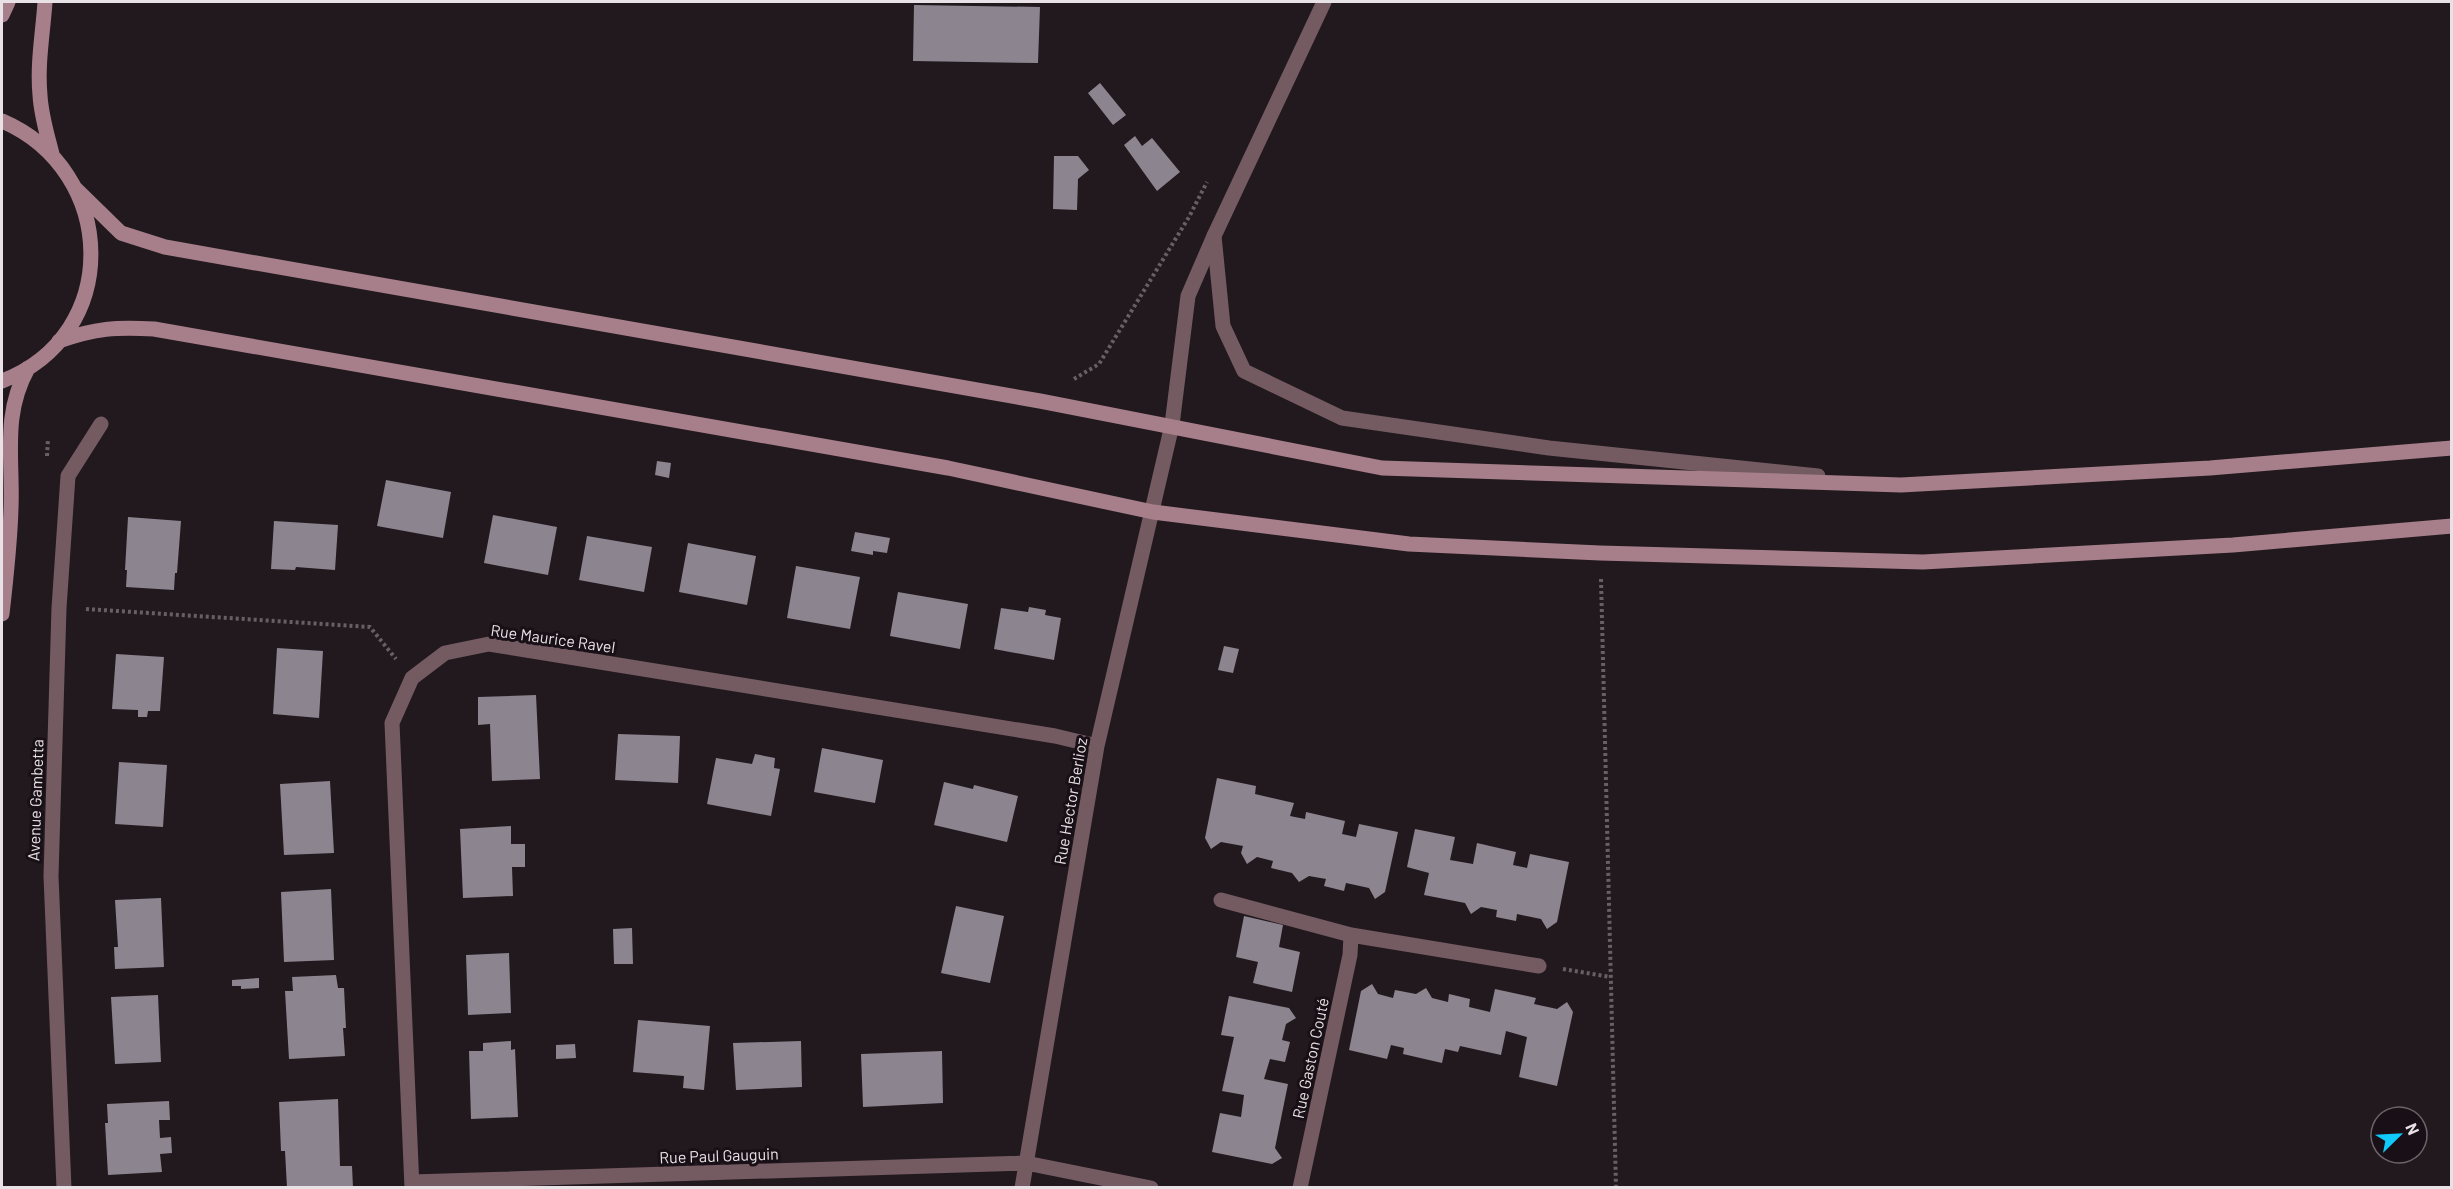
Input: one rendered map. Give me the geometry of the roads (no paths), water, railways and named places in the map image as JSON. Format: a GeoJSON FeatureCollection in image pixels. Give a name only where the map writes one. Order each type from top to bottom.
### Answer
{"type":"FeatureCollection","features":[{"type":"Feature","properties":{"kind":"main road"},"geometry":{"type":"LineString","coordinates":[[2,15],[8,2]]}},
{"type":"Feature","properties":{"kind":"main road"},"geometry":{"type":"LineString","coordinates":[[45,2],[39,72],[40,94],[42,115],[52,154]]}},
{"type":"Feature","properties":{"kind":"main road"},"geometry":{"type":"LineString","coordinates":[[2,121],[26,134],[52,154],[76,189],[121,233],[165,247],[1040,401],[1172,425],[1382,468],[1901,485],[2210,468],[2451,448]]}},
{"type":"Feature","properties":{"kind":"main road"},"geometry":{"type":"LineString","coordinates":[[2,381],[28,368],[59,341],[80,307],[90,267],[92,247],[89,227],[76,189]]}},
{"type":"Feature","properties":{"kind":"main road"},"geometry":{"type":"LineString","coordinates":[[59,341],[98,329],[116,327],[154,329],[948,468],[1153,512],[1409,544],[1600,553],[1923,562],[2234,545],[2451,526]]}},
{"type":"Feature","properties":{"kind":"main road"},"geometry":{"type":"LineString","coordinates":[[2,614],[11,507],[9,441],[11,414],[15,394],[28,368]]}},
{"type":"Feature","properties":{"kind":"street","name":"Rue Hector Berlioz"},"geometry":{"type":"LineString","coordinates":[[1022,1188],[1097,746],[1172,425],[1188,296],[1324,2]]}},
{"type":"Feature","properties":{"kind":"street"},"geometry":{"type":"LineString","coordinates":[[1214,236],[1223,326],[1244,371],[1342,418],[1549,448],[1901,485]]}},
{"type":"Feature","properties":{"kind":"street","name":"Avenue Gambetta"},"geometry":{"type":"LineString","coordinates":[[64,1188],[51,876],[58,608],[68,476],[100,424]]}},
{"type":"Feature","properties":{"kind":"street","name":"Rue Maurice Ravel"},"geometry":{"type":"LineString","coordinates":[[412,1185],[392,723],[412,678],[445,653],[489,644],[1055,736],[1097,746]]}},
{"type":"Feature","properties":{"kind":"street"},"geometry":{"type":"LineString","coordinates":[[1221,900],[1351,935],[1539,966]]}},
{"type":"Feature","properties":{"kind":"street","name":"Rue Gaston Couté"},"geometry":{"type":"LineString","coordinates":[[1300,1188],[1350,956],[1351,935]]}},
{"type":"Feature","properties":{"kind":"street"},"geometry":{"type":"LineString","coordinates":[[1026,1162],[1151,1188]]}},
{"type":"Feature","properties":{"kind":"street","name":"Rue Paul Gauguin"},"geometry":{"type":"LineString","coordinates":[[412,1185],[1026,1162]]}}]}
